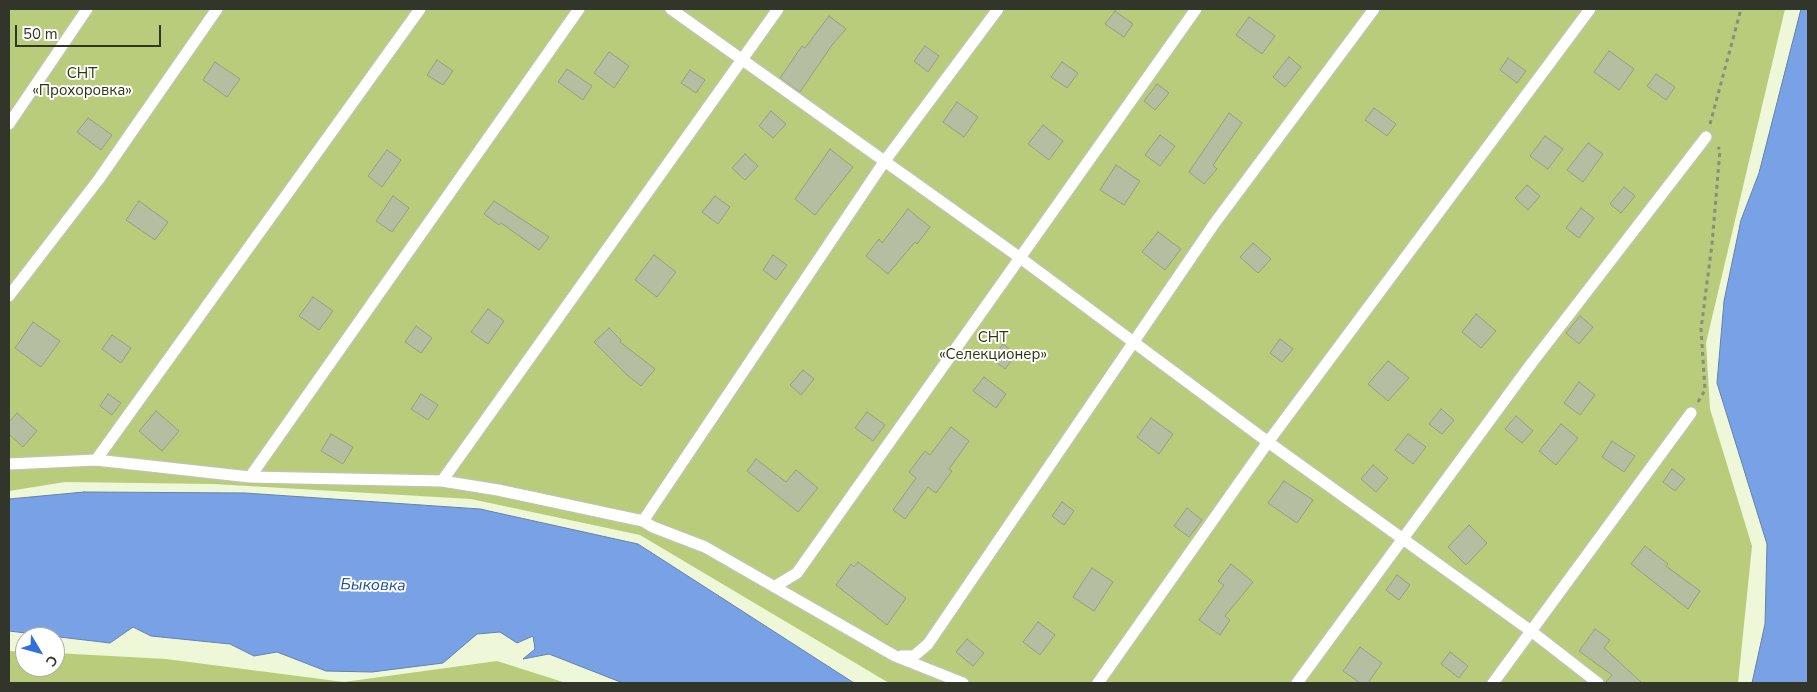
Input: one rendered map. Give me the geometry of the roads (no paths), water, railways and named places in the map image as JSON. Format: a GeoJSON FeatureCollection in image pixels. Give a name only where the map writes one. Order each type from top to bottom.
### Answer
{"type":"FeatureCollection","features":[{"type":"Feature","properties":{"kind":"lane"},"geometry":{"type":"LineString","coordinates":[[9,124],[87,9]]}},
{"type":"Feature","properties":{"kind":"lane"},"geometry":{"type":"LineString","coordinates":[[9,296],[98,179],[217,9]]}},
{"type":"Feature","properties":{"kind":"lane"},"geometry":{"type":"LineString","coordinates":[[96,460],[420,9]]}},
{"type":"Feature","properties":{"kind":"lane"},"geometry":{"type":"LineString","coordinates":[[250,477],[579,9]]}},
{"type":"Feature","properties":{"kind":"lane"},"geometry":{"type":"LineString","coordinates":[[671,9],[1019,258],[1268,442],[1531,631],[1598,683]]}},
{"type":"Feature","properties":{"kind":"lane"},"geometry":{"type":"LineString","coordinates":[[442,481],[778,9]]}},
{"type":"Feature","properties":{"kind":"lane"},"geometry":{"type":"LineString","coordinates":[[643,522],[884,162],[998,9]]}},
{"type":"Feature","properties":{"kind":"lane"},"geometry":{"type":"LineString","coordinates":[[774,588],[797,573],[1196,9]]}},
{"type":"Feature","properties":{"kind":"lane"},"geometry":{"type":"LineString","coordinates":[[895,656],[914,656],[928,644],[1214,224],[1374,9]]}},
{"type":"Feature","properties":{"kind":"lane"},"geometry":{"type":"LineString","coordinates":[[1098,683],[1268,442],[1590,9]]}},
{"type":"Feature","properties":{"kind":"lane"},"geometry":{"type":"LineString","coordinates":[[1297,683],[1404,540],[1531,364],[1706,137]]}},
{"type":"Feature","properties":{"kind":"lane"},"geometry":{"type":"LineString","coordinates":[[1493,683],[1691,413]]}},
{"type":"Feature","properties":{"kind":"lane"},"geometry":{"type":"LineString","coordinates":[[9,464],[96,460],[250,477],[442,481],[498,490],[643,522],[705,547],[895,656],[963,683]]}},
{"type":"Feature","properties":{"kind":"water"},"geometry":{"type":"Polygon","coordinates":[[[1801,9],[1808,9],[1808,683],[1752,683],[1765,624],[1767,544],[1717,383],[1724,301],[1741,220],[1759,173],[1801,9]]]}},
{"type":"Feature","properties":{"kind":"water","name":"Быковка"},"geometry":{"type":"Polygon","coordinates":[[[84,492],[245,493],[480,509],[638,544],[854,683],[623,683],[549,654],[523,659],[535,649],[533,636],[517,643],[500,632],[477,634],[443,663],[372,672],[326,671],[277,652],[254,656],[230,644],[151,636],[133,627],[110,643],[65,638],[65,627],[15,627],[15,632],[9,631],[9,499],[84,492]]]}},
{"type":"Feature","properties":{"kind":"park label","name":"СНТ «Прохоровка»"},"geometry":{"type":"Point","coordinates":[82,82]}},
{"type":"Feature","properties":{"kind":"park label","name":"СНТ «Селекционер»"},"geometry":{"type":"Point","coordinates":[993,346]}}]}
